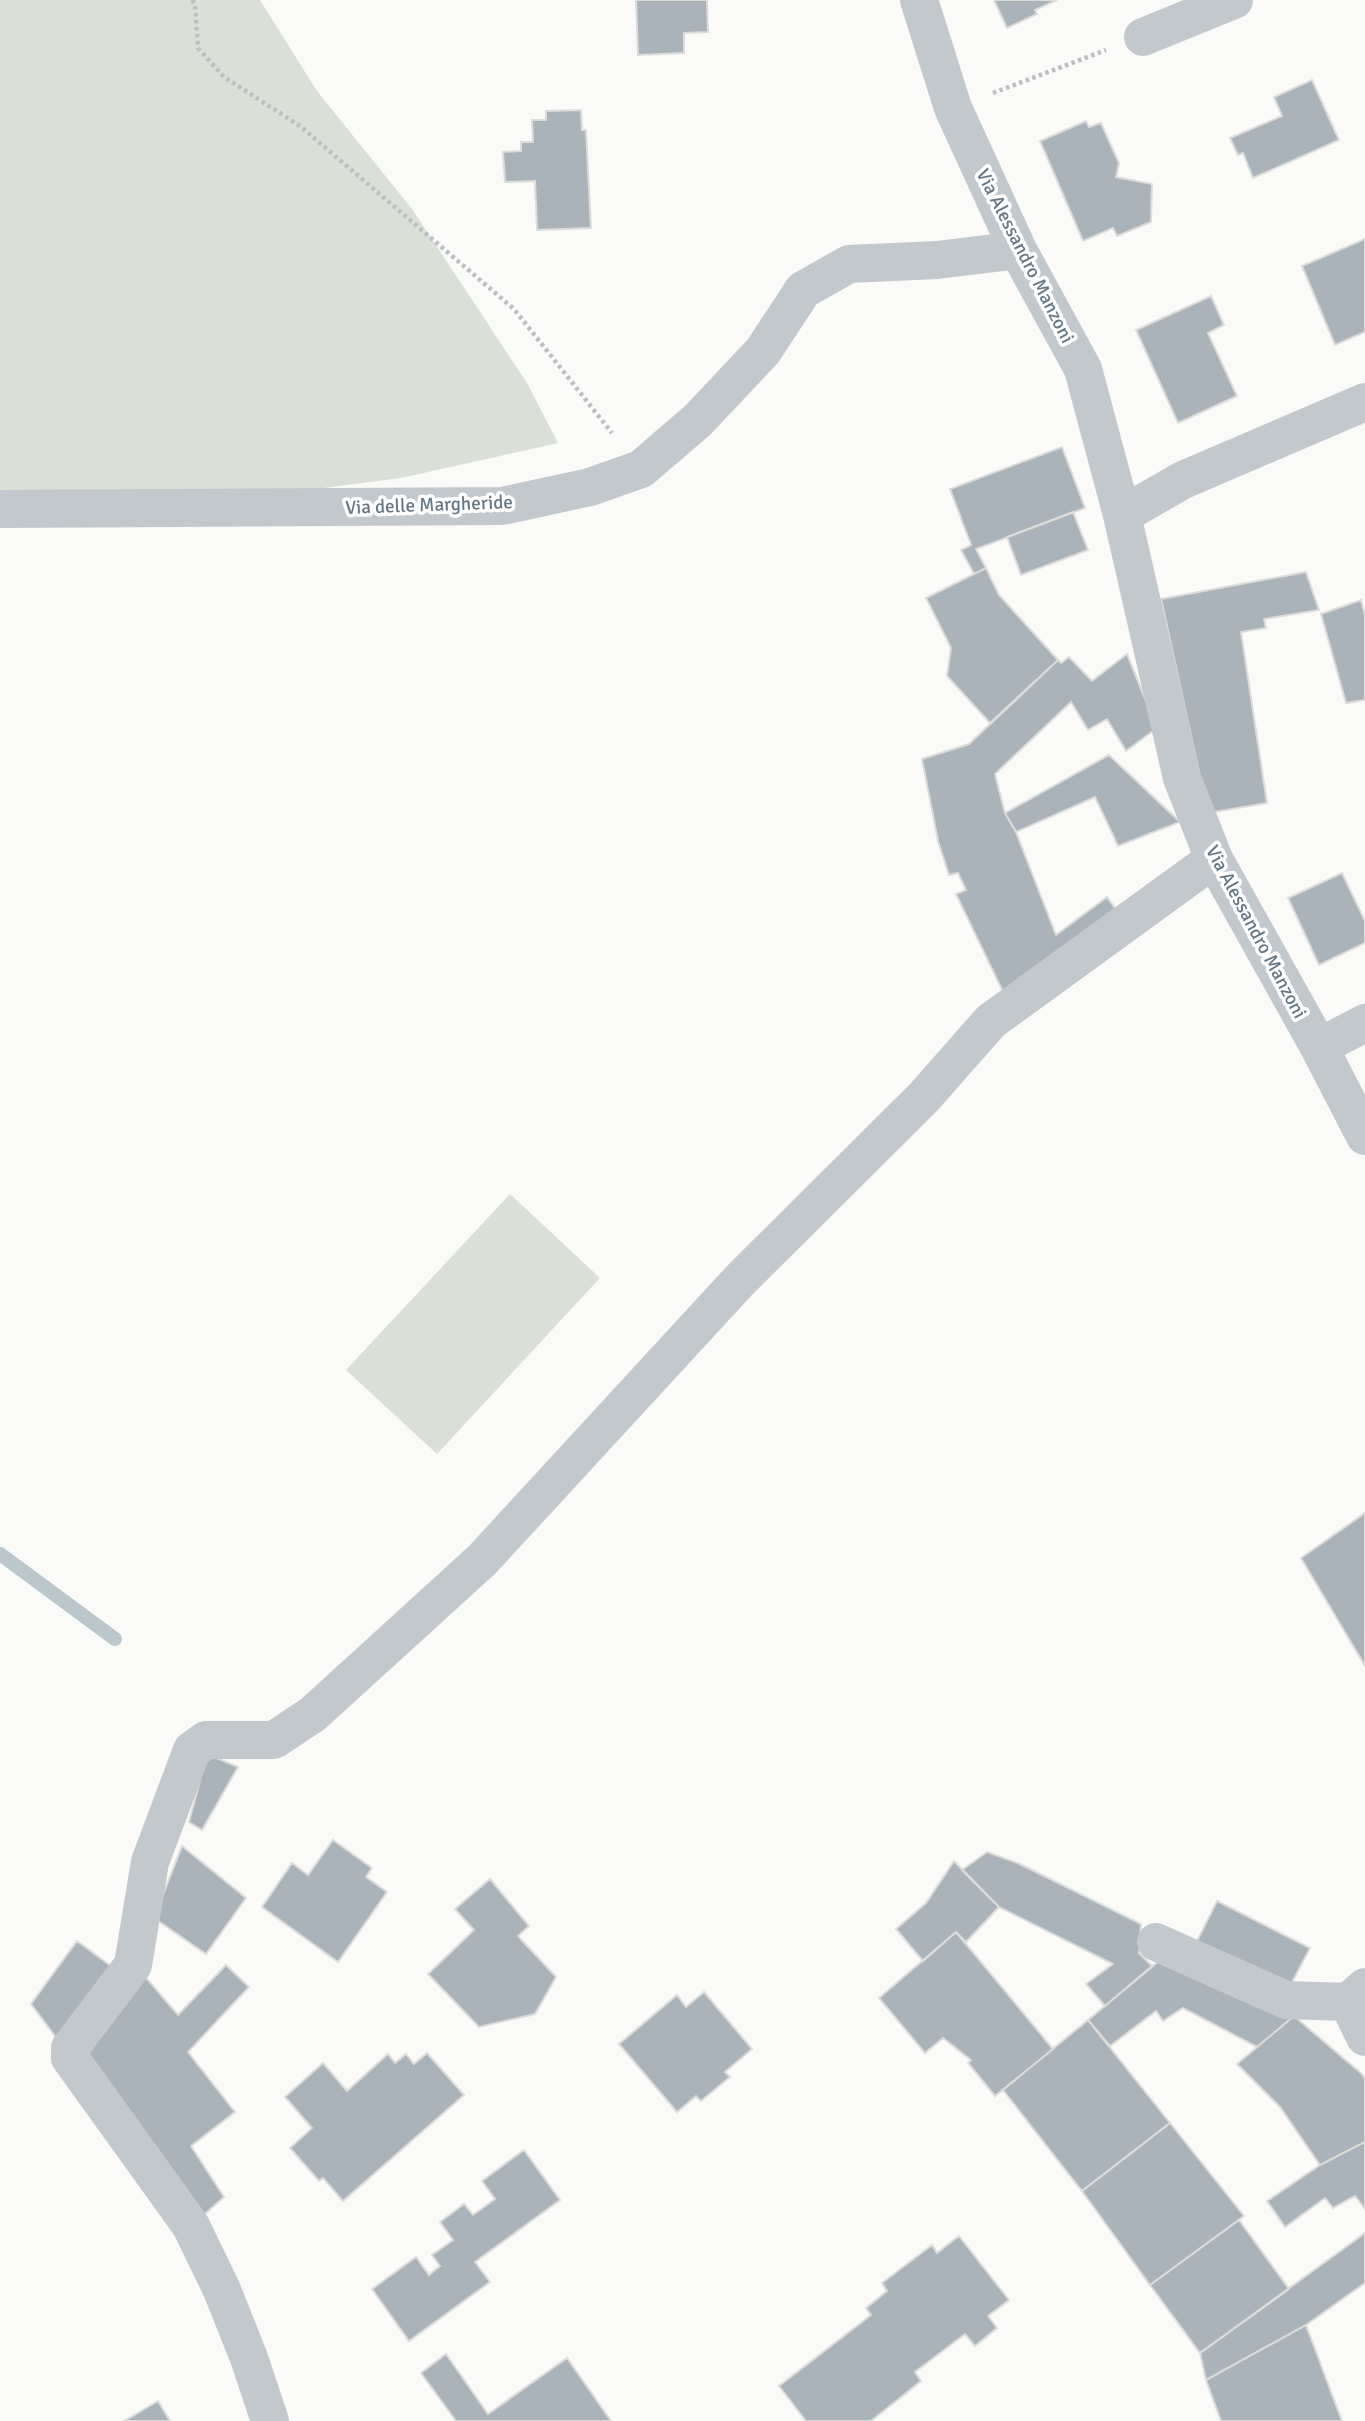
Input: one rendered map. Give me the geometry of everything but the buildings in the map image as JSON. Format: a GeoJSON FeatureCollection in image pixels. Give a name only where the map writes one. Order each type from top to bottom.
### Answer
{"type":"FeatureCollection","features":[{"type":"Feature","properties":{"kind":"street","name":"Via Alessandro Manzoni"},"geometry":{"type":"LineString","coordinates":[[919,0],[953,108],[1018,250],[1083,369],[1122,515],[1182,778],[1214,859],[1319,1047],[1365,1136]]}},
{"type":"Feature","properties":{"kind":"street"},"geometry":{"type":"LineString","coordinates":[[1143,37],[1234,0]]}},
{"type":"Feature","properties":{"kind":"street","name":"Via delle Margheride"},"geometry":{"type":"LineString","coordinates":[[0,509],[502,506],[590,486],[641,469],[698,421],[762,351],[803,290],[849,264],[937,260],[1018,250]]}},
{"type":"Feature","properties":{"kind":"street"},"geometry":{"type":"LineString","coordinates":[[1122,515],[1183,480],[1365,402]]}},
{"type":"Feature","properties":{"kind":"street"},"geometry":{"type":"LineString","coordinates":[[270,2421],[222,2290],[191,2225],[70,2058],[70,2048],[133,1965],[150,1862],[191,1750],[206,1740],[274,1740],[313,1714],[482,1560],[740,1280],[924,1097],[991,1021],[1214,859]]}},
{"type":"Feature","properties":{"kind":"street"},"geometry":{"type":"LineString","coordinates":[[1319,1047],[1365,1023]]}},
{"type":"Feature","properties":{"kind":"street"},"geometry":{"type":"LineString","coordinates":[[1156,1941],[1286,2000],[1356,1994],[1365,2037]]}},
{"type":"Feature","properties":{"kind":"path"},"geometry":{"type":"LineString","coordinates":[[192,0],[195,4],[198,48],[224,77],[300,126],[514,309],[641,469]]}},
{"type":"Feature","properties":{"kind":"path"},"geometry":{"type":"LineString","coordinates":[[987,95],[1143,37]]}},
{"type":"Feature","properties":{"kind":"shaded area"},"geometry":{"type":"Polygon","coordinates":[[[0,0],[260,0],[317,91],[412,209],[527,383],[558,443],[401,478],[293,492],[0,500],[0,0]]]}},
{"type":"Feature","properties":{"kind":"shaded area"},"geometry":{"type":"Polygon","coordinates":[[[510,1194],[600,1278],[437,1454],[346,1370],[510,1194]]]}},
{"type":"Feature","properties":{"kind":"waterway"},"geometry":{"type":"LineString","coordinates":[[0,1554],[115,1639]]}}]}
